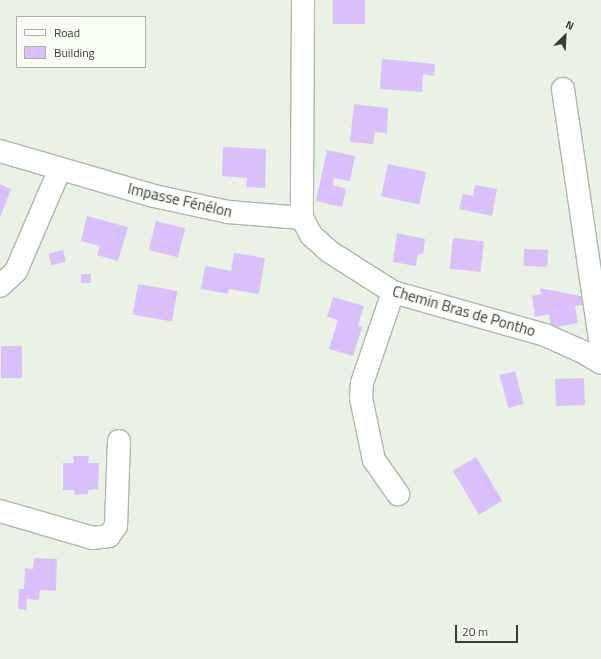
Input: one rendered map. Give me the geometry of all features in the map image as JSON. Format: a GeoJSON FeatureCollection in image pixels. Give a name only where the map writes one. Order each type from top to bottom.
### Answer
{"type":"FeatureCollection","features":[{"type":"Feature","properties":{"kind":"street","name":"Chemin Bras de Pontho"},"geometry":{"type":"LineString","coordinates":[[303,0],[302,218],[311,235],[330,252],[393,292],[538,333],[583,352],[601,364]]}},
{"type":"Feature","properties":{"kind":"street"},"geometry":{"type":"LineString","coordinates":[[563,89],[601,345]]}},
{"type":"Feature","properties":{"kind":"street","name":"Impasse Fénélon"},"geometry":{"type":"LineString","coordinates":[[0,152],[154,196],[228,212],[302,218]]}},
{"type":"Feature","properties":{"kind":"street"},"geometry":{"type":"LineString","coordinates":[[0,286],[16,271],[60,169]]}},
{"type":"Feature","properties":{"kind":"street"},"geometry":{"type":"LineString","coordinates":[[393,292],[362,383],[361,398],[374,460],[398,494]]}},
{"type":"Feature","properties":{"kind":"street"},"geometry":{"type":"LineString","coordinates":[[0,511],[93,538],[109,536],[116,526],[119,441]]}},
{"type":"Feature","properties":{"kind":"building"},"geometry":{"type":"Polygon","coordinates":[[[333,0],[365,0],[365,24],[333,24],[333,0]]]}},
{"type":"Feature","properties":{"kind":"building"},"geometry":{"type":"Polygon","coordinates":[[[382,59],[435,64],[434,76],[423,74],[422,92],[380,89],[382,59]]]}},
{"type":"Feature","properties":{"kind":"building"},"geometry":{"type":"Polygon","coordinates":[[[354,104],[388,108],[387,133],[375,132],[373,144],[350,142],[354,104]]]}},
{"type":"Feature","properties":{"kind":"building"},"geometry":{"type":"Polygon","coordinates":[[[223,147],[266,149],[265,188],[246,187],[247,178],[222,176],[223,147]]]}},
{"type":"Feature","properties":{"kind":"building"},"geometry":{"type":"Polygon","coordinates":[[[327,150],[355,156],[350,181],[334,178],[333,185],[346,189],[342,207],[316,201],[327,150]]]}},
{"type":"Feature","properties":{"kind":"building"},"geometry":{"type":"Polygon","coordinates":[[[388,164],[426,172],[419,204],[381,196],[388,164]]]}},
{"type":"Feature","properties":{"kind":"building"},"geometry":{"type":"Polygon","coordinates":[[[0,184],[11,189],[0,218],[0,184]]]}},
{"type":"Feature","properties":{"kind":"building"},"geometry":{"type":"Polygon","coordinates":[[[475,185],[497,189],[492,216],[459,209],[463,194],[473,196],[475,185]]]}},
{"type":"Feature","properties":{"kind":"building"},"geometry":{"type":"Polygon","coordinates":[[[87,216],[128,227],[118,261],[97,255],[100,246],[81,241],[87,216]]]}},
{"type":"Feature","properties":{"kind":"building"},"geometry":{"type":"Polygon","coordinates":[[[156,221],[185,228],[178,257],[149,250],[156,221]]]}},
{"type":"Feature","properties":{"kind":"building"},"geometry":{"type":"Polygon","coordinates":[[[397,233],[425,239],[423,254],[418,254],[416,266],[393,262],[397,233]]]}},
{"type":"Feature","properties":{"kind":"building"},"geometry":{"type":"Polygon","coordinates":[[[453,238],[484,241],[481,272],[450,269],[453,238]]]}},
{"type":"Feature","properties":{"kind":"building"},"geometry":{"type":"Polygon","coordinates":[[[524,249],[548,250],[547,267],[523,266],[524,249]]]}},
{"type":"Feature","properties":{"kind":"building"},"geometry":{"type":"Polygon","coordinates":[[[63,250],[66,262],[51,265],[48,254],[63,250]]]}},
{"type":"Feature","properties":{"kind":"building"},"geometry":{"type":"Polygon","coordinates":[[[234,253],[265,258],[259,294],[229,289],[228,294],[201,289],[205,266],[231,271],[234,253]]]}},
{"type":"Feature","properties":{"kind":"building"},"geometry":{"type":"Polygon","coordinates":[[[81,274],[91,274],[91,283],[81,283],[81,274]]]}},
{"type":"Feature","properties":{"kind":"building"},"geometry":{"type":"Polygon","coordinates":[[[138,284],[177,291],[172,321],[133,315],[138,284]]]}},
{"type":"Feature","properties":{"kind":"building"},"geometry":{"type":"Polygon","coordinates":[[[540,288],[585,297],[586,304],[575,306],[578,323],[551,328],[549,314],[535,317],[532,296],[541,294],[540,288]]]}},
{"type":"Feature","properties":{"kind":"building"},"geometry":{"type":"Polygon","coordinates":[[[333,297],[364,306],[358,326],[362,327],[353,356],[329,349],[338,320],[327,317],[333,297]]]}},
{"type":"Feature","properties":{"kind":"building"},"geometry":{"type":"Polygon","coordinates":[[[1,346],[22,346],[22,378],[1,378],[1,346]]]}},
{"type":"Feature","properties":{"kind":"building"},"geometry":{"type":"Polygon","coordinates":[[[515,371],[524,404],[508,408],[500,375],[515,371]]]}},
{"type":"Feature","properties":{"kind":"building"},"geometry":{"type":"Polygon","coordinates":[[[584,378],[585,405],[556,406],[555,379],[584,378]]]}},
{"type":"Feature","properties":{"kind":"building"},"geometry":{"type":"Polygon","coordinates":[[[73,456],[89,456],[88,463],[99,463],[98,489],[88,490],[88,494],[75,495],[74,490],[63,490],[63,463],[74,463],[73,456]]]}},
{"type":"Feature","properties":{"kind":"building"},"geometry":{"type":"Polygon","coordinates":[[[476,457],[502,501],[479,515],[453,471],[476,457]]]}},
{"type":"Feature","properties":{"kind":"building"},"geometry":{"type":"Polygon","coordinates":[[[34,558],[57,559],[56,591],[40,590],[39,600],[27,599],[26,610],[18,609],[19,589],[24,589],[25,568],[33,569],[34,558]]]}}]}
